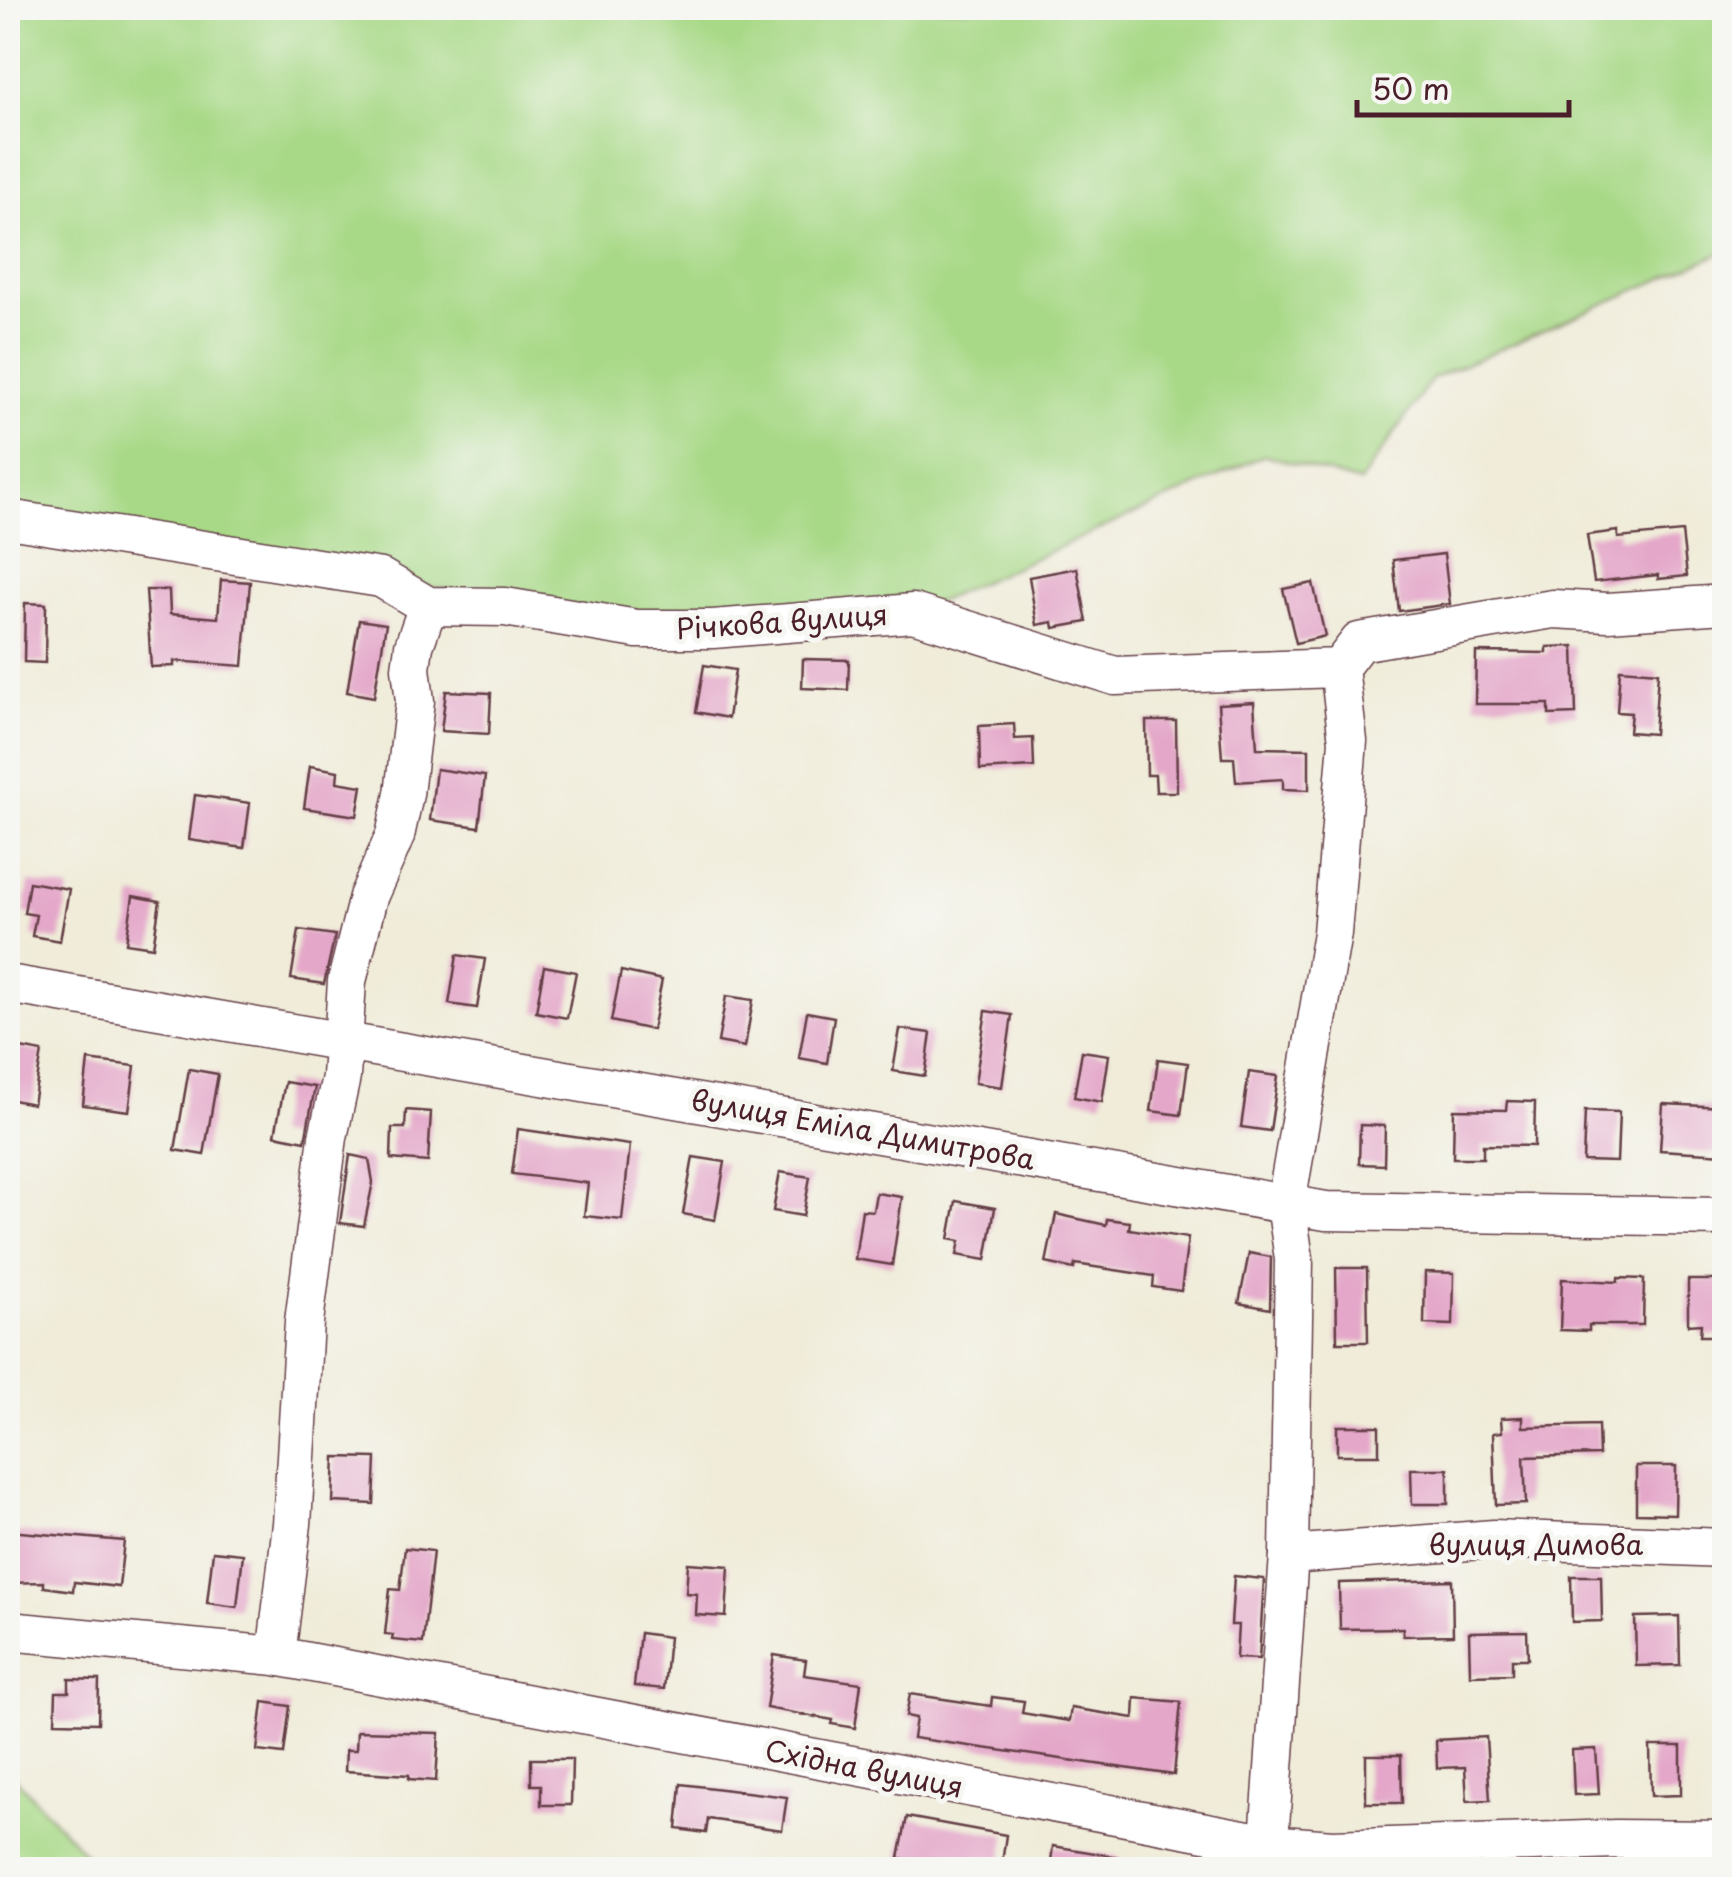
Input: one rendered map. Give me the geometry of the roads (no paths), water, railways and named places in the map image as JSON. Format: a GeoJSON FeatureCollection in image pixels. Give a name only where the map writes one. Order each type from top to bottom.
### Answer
{"type":"FeatureCollection","features":[{"type":"Feature","properties":{"kind":"street"},"geometry":{"type":"LineString","coordinates":[[8,519],[381,578],[428,606],[411,668],[415,701],[404,794],[394,836],[368,898],[352,964],[342,1076],[328,1137],[304,1322],[292,1524],[276,1656]]}},
{"type":"Feature","properties":{"kind":"street"},"geometry":{"type":"LineString","coordinates":[[1268,1857],[1289,1555],[1294,1258],[1286,1204],[1332,933],[1348,741],[1340,668],[1360,642],[1425,629],[1553,609],[1608,612],[1724,604]]}},
{"type":"Feature","properties":{"kind":"street","name":"Річкова вулиця"},"geometry":{"type":"LineString","coordinates":[[428,606],[505,607],[637,629],[713,629],[913,613],[1115,676],[1340,668]]}},
{"type":"Feature","properties":{"kind":"street","name":"вулиця Еміла Димитрова"},"geometry":{"type":"LineString","coordinates":[[8,984],[1326,1211],[1724,1217]]}},
{"type":"Feature","properties":{"kind":"street","name":"вулиця Димова"},"geometry":{"type":"LineString","coordinates":[[1289,1555],[1494,1539],[1724,1548]]}},
{"type":"Feature","properties":{"kind":"street","name":"Східна вулиця"},"geometry":{"type":"LineString","coordinates":[[8,1631],[276,1656],[1268,1857],[1332,1849],[1616,1839],[1724,1840]]}},
{"type":"Feature","properties":{"kind":"waterway"},"geometry":{"type":"LineString","coordinates":[[8,12],[11,8]]}}]}
